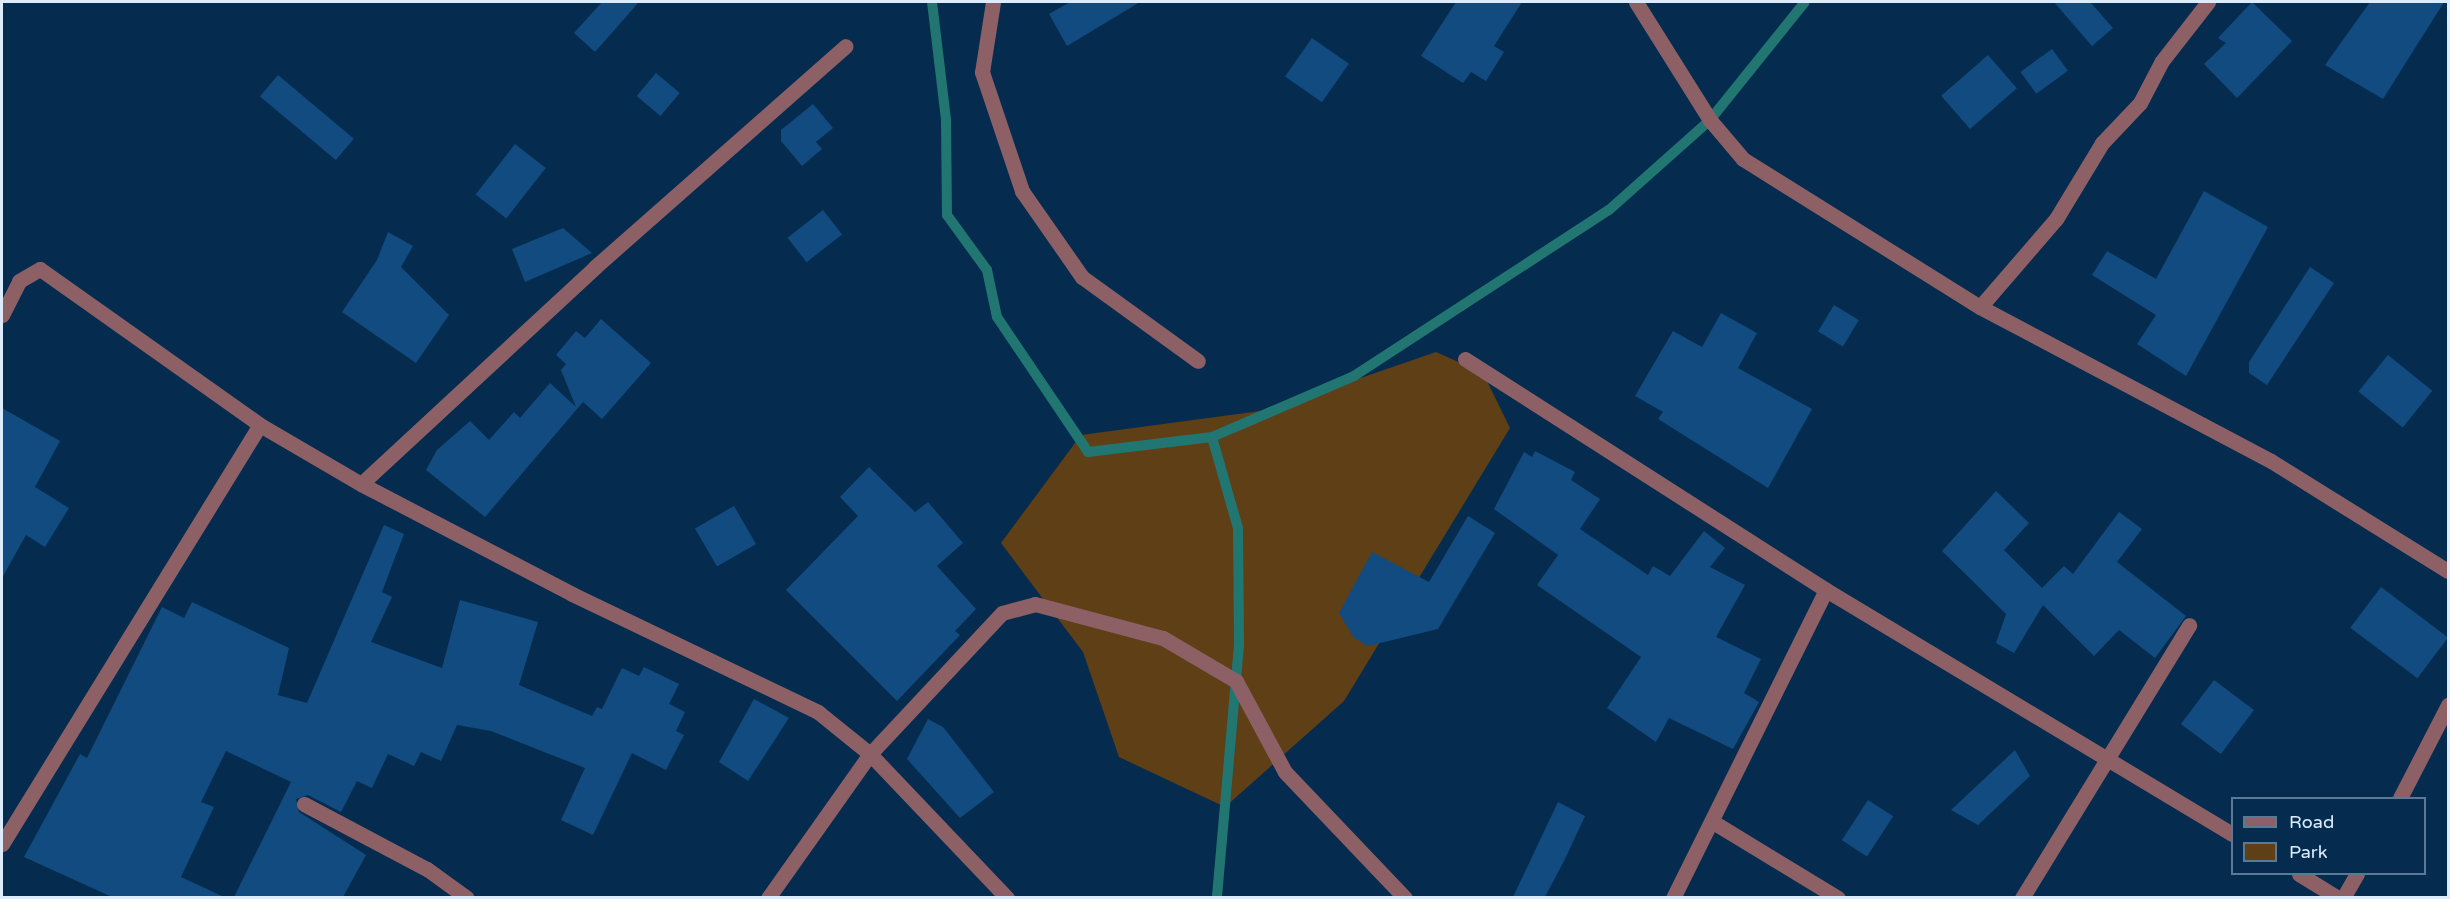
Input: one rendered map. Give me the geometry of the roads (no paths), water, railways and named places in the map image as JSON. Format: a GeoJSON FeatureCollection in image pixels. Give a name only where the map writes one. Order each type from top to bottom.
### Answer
{"type":"FeatureCollection","features":[{"type":"Feature","properties":{"kind":"street"},"geometry":{"type":"LineString","coordinates":[[993,2],[982,72],[1022,191],[1082,277],[1198,361]]}},
{"type":"Feature","properties":{"kind":"street"},"geometry":{"type":"LineString","coordinates":[[1636,2],[1710,120],[1743,159],[1980,307],[2271,461],[2448,571]]}},
{"type":"Feature","properties":{"kind":"street"},"geometry":{"type":"LineString","coordinates":[[1980,307],[2056,219],[2102,143],[2139,103],[2162,61],[2208,2]]}},
{"type":"Feature","properties":{"kind":"street"},"geometry":{"type":"LineString","coordinates":[[361,484],[595,267],[846,46]]}},
{"type":"Feature","properties":{"kind":"street"},"geometry":{"type":"LineString","coordinates":[[2,315],[19,281],[40,269],[260,425],[361,484],[612,614],[771,687],[818,712],[870,754],[1007,897]]}},
{"type":"Feature","properties":{"kind":"street"},"geometry":{"type":"LineString","coordinates":[[1465,359],[1826,590],[2231,833]]}},
{"type":"Feature","properties":{"kind":"street"},"geometry":{"type":"LineString","coordinates":[[2,844],[260,425]]}},
{"type":"Feature","properties":{"kind":"street"},"geometry":{"type":"LineString","coordinates":[[1673,897],[1713,822],[1826,590]]}},
{"type":"Feature","properties":{"kind":"street"},"geometry":{"type":"LineString","coordinates":[[768,897],[870,754],[1002,613],[1035,604],[1076,612],[1163,638],[1236,681],[1285,772],[1405,897]]}},
{"type":"Feature","properties":{"kind":"street"},"geometry":{"type":"LineString","coordinates":[[2022,897],[2109,760],[2189,625]]}},
{"type":"Feature","properties":{"kind":"street"},"geometry":{"type":"LineString","coordinates":[[2440,720],[2448,704]]}},
{"type":"Feature","properties":{"kind":"street"},"geometry":{"type":"LineString","coordinates":[[2401,797],[2448,704]]}},
{"type":"Feature","properties":{"kind":"street"},"geometry":{"type":"LineString","coordinates":[[304,804],[427,869],[467,897]]}},
{"type":"Feature","properties":{"kind":"street"},"geometry":{"type":"LineString","coordinates":[[1713,822],[1838,897]]}},
{"type":"Feature","properties":{"kind":"street"},"geometry":{"type":"LineString","coordinates":[[2302,875],[2341,897],[2356,875]]}},
{"type":"Feature","properties":{"kind":"waterway"},"geometry":{"type":"LineString","coordinates":[[932,2],[946,120],[947,215],[987,270],[997,317],[1088,452],[1212,437],[1354,376],[1609,210],[1710,120],[1805,2]]}},
{"type":"Feature","properties":{"kind":"waterway"},"geometry":{"type":"LineString","coordinates":[[1212,437],[1238,528],[1239,645],[1217,898]]}}]}
